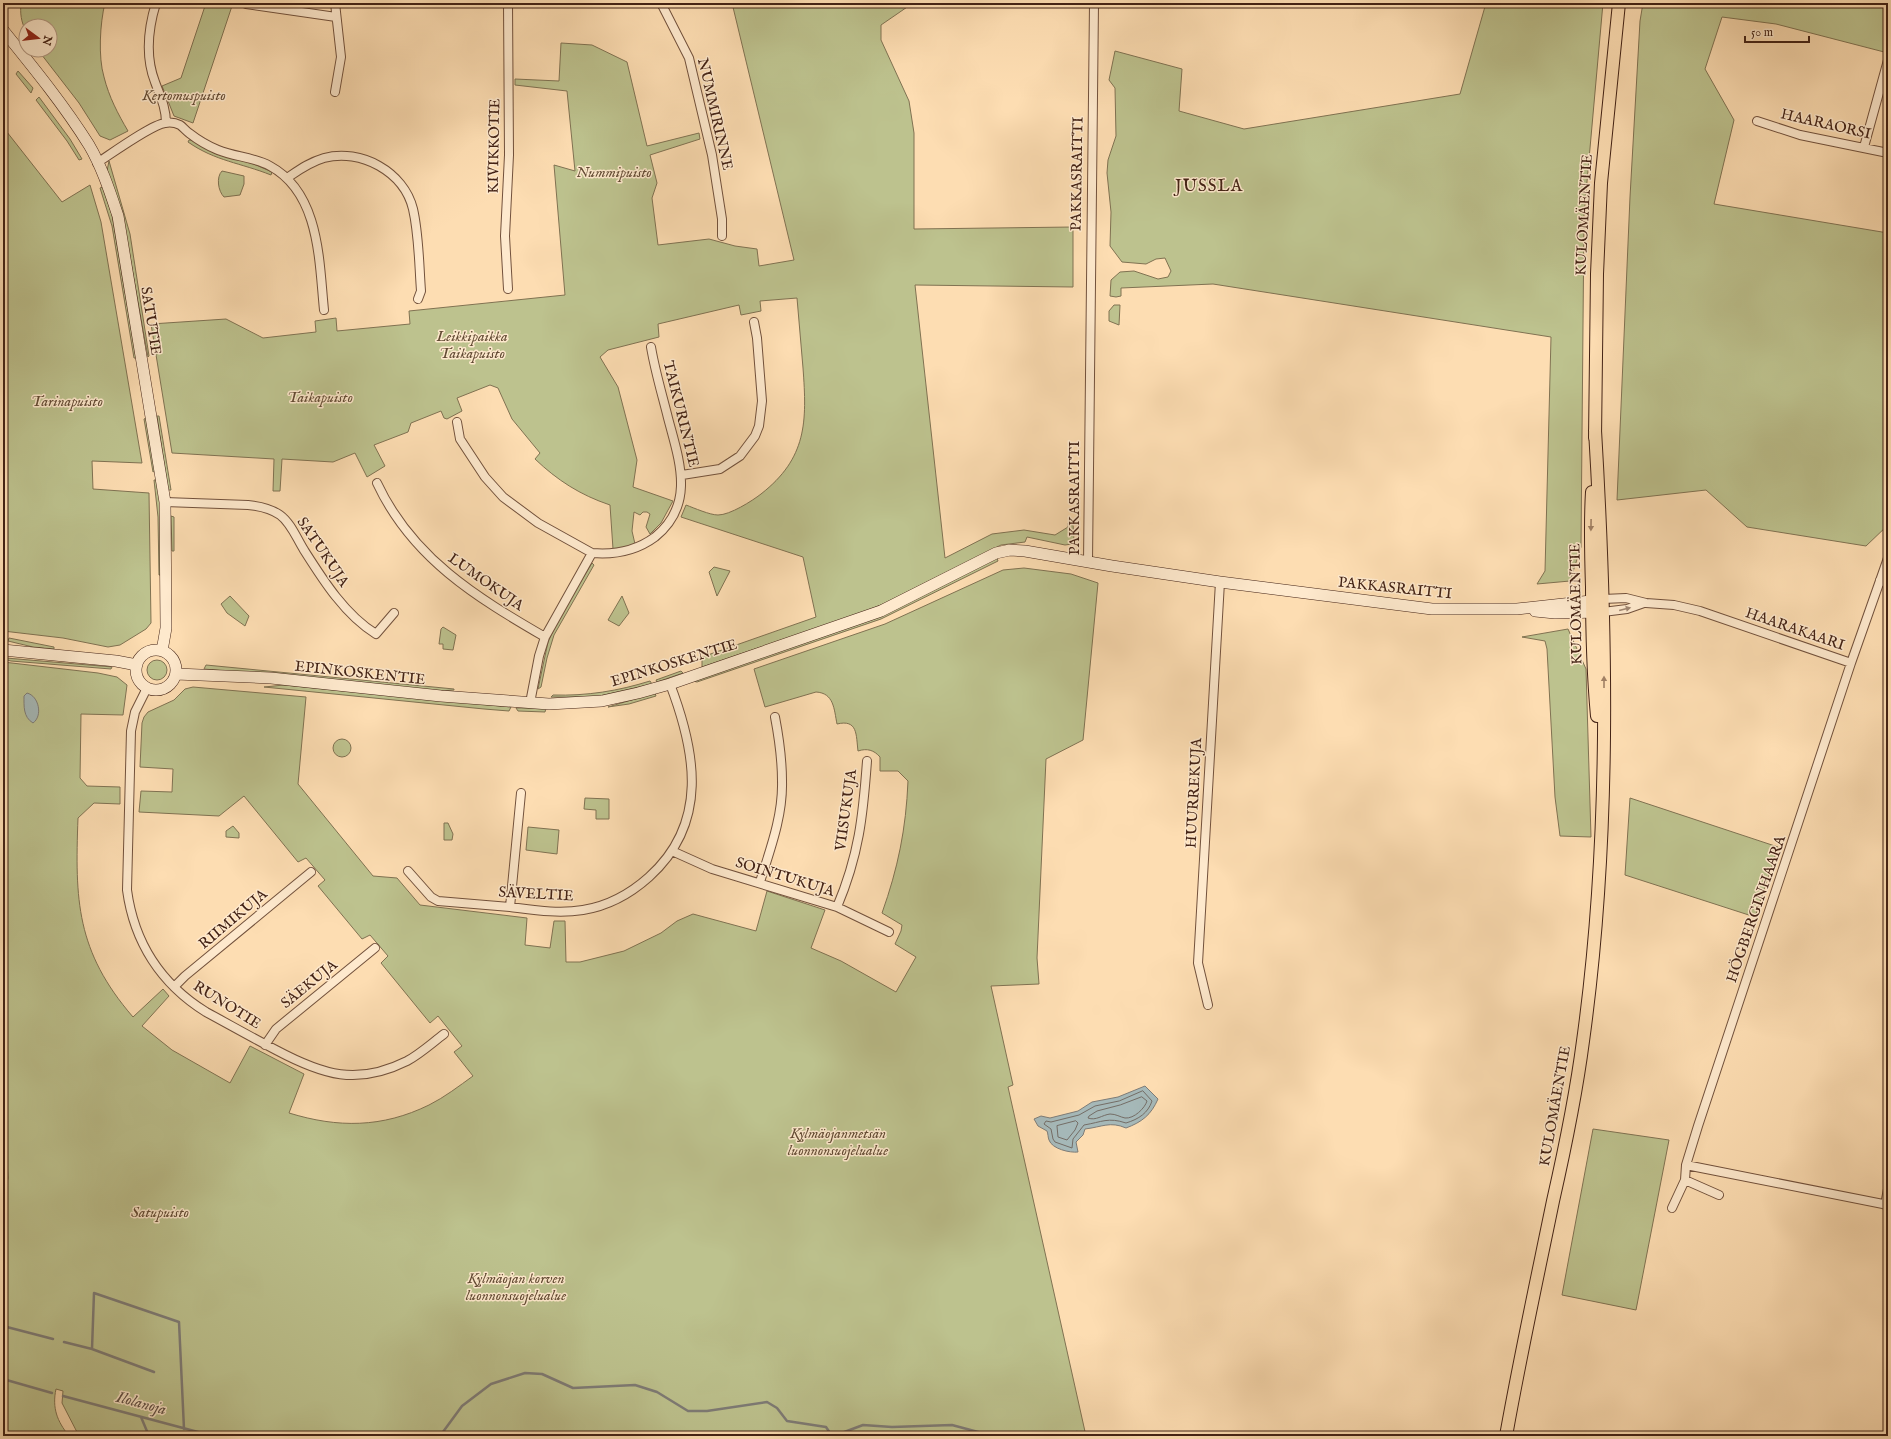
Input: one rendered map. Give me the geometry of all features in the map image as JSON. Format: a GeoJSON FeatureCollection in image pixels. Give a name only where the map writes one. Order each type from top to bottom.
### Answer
{"type":"FeatureCollection","features":[{"type":"Feature","properties":{"kind":"main road","name":"KULOMÄENTIE"},"geometry":{"type":"LineString","coordinates":[[1506,1436],[1523,1346],[1572,1114],[1583,1043],[1597,921],[1602,822],[1604,683],[1590,525],[1595,430],[1597,274],[1601,183],[1619,3]]}},
{"type":"Feature","properties":{"kind":"street"},"geometry":{"type":"LineString","coordinates":[[156,3],[149,32],[148,47],[154,81],[166,109],[166,123]]}},
{"type":"Feature","properties":{"kind":"street"},"geometry":{"type":"LineString","coordinates":[[335,3],[341,58],[335,92]]}},
{"type":"Feature","properties":{"kind":"street","name":"KIVIKKOTIE"},"geometry":{"type":"LineString","coordinates":[[508,3],[509,155],[505,236],[508,289]]}},
{"type":"Feature","properties":{"kind":"street","name":"NUMMIRINNE"},"geometry":{"type":"LineString","coordinates":[[661,3],[689,58],[712,154],[722,220],[722,236]]}},
{"type":"Feature","properties":{"kind":"street","name":"PAKKASRAITTI"},"geometry":{"type":"LineString","coordinates":[[1094,3],[1088,562],[1220,582],[1432,609],[1517,609],[1597,606]]}},
{"type":"Feature","properties":{"kind":"street"},"geometry":{"type":"LineString","coordinates":[[246,4],[336,17]]}},
{"type":"Feature","properties":{"kind":"street","name":"SATUTIE"},"geometry":{"type":"LineString","coordinates":[[3,30],[90,146],[110,189],[120,223],[165,502],[166,628],[162,651]]}},
{"type":"Feature","properties":{"kind":"street"},"geometry":{"type":"LineString","coordinates":[[1864,147],[1888,60]]}},
{"type":"Feature","properties":{"kind":"street","name":"HAARAORSI"},"geometry":{"type":"LineString","coordinates":[[1757,121],[1800,135],[1888,153]]}},
{"type":"Feature","properties":{"kind":"street"},"geometry":{"type":"LineString","coordinates":[[97,163],[151,130],[166,123],[180,125],[197,138],[218,150],[266,164],[287,178],[301,198],[314,226],[324,310]]}},
{"type":"Feature","properties":{"kind":"street"},"geometry":{"type":"LineString","coordinates":[[287,178],[312,163],[329,157],[343,156],[356,157],[371,162],[393,177],[402,188],[412,208],[421,291],[418,299]]}},
{"type":"Feature","properties":{"kind":"street"},"geometry":{"type":"LineString","coordinates":[[682,475],[720,469],[740,456],[755,436],[760,426],[762,401],[757,338],[754,322]]}},
{"type":"Feature","properties":{"kind":"street","name":"TAIKURINTIE"},"geometry":{"type":"LineString","coordinates":[[592,553],[617,553],[641,546],[661,532],[677,508],[682,488],[680,462],[651,347]]}},
{"type":"Feature","properties":{"kind":"street"},"geometry":{"type":"LineString","coordinates":[[457,422],[460,440],[485,477],[504,497],[538,522],[592,553],[544,638],[530,703]]}},
{"type":"Feature","properties":{"kind":"street","name":"LUMOKUJA"},"geometry":{"type":"LineString","coordinates":[[377,483],[390,508],[402,525],[438,566],[488,604],[544,638]]}},
{"type":"Feature","properties":{"kind":"street","name":"SATUKUJA"},"geometry":{"type":"LineString","coordinates":[[165,502],[248,505],[274,512],[287,522],[313,565],[336,597],[363,626],[376,634],[394,613]]}},
{"type":"Feature","properties":{"kind":"street","name":"EPINKOSKENTIE"},"geometry":{"type":"LineString","coordinates":[[176,674],[271,678],[447,697],[530,703],[602,701],[670,684],[881,611],[1002,552],[1021,550],[1088,562]]}},
{"type":"Feature","properties":{"kind":"street","name":"HAARAKAARI"},"geometry":{"type":"LineString","coordinates":[[1597,606],[1626,598],[1646,603],[1674,605],[1700,612],[1851,663],[1884,581],[1888,558]]}},
{"type":"Feature","properties":{"kind":"street","name":"HUURREKUJA"},"geometry":{"type":"LineString","coordinates":[[1208,1005],[1198,963],[1220,582]]}},
{"type":"Feature","properties":{"kind":"street","name":"HAARAKAARI"},"geometry":{"type":"LineString","coordinates":[[1597,606],[1627,609],[1646,603]]}},
{"type":"Feature","properties":{"kind":"street"},"geometry":{"type":"LineString","coordinates":[[3,650],[116,661],[137,665]]}},
{"type":"Feature","properties":{"kind":"street"},"geometry":{"type":"LineString","coordinates":[[162,651],[169,655],[174,661],[176,674],[172,682],[167,687],[153,690],[146,688],[136,674],[137,665],[143,656],[149,652],[162,651]]}},
{"type":"Feature","properties":{"kind":"street","name":"HÖGBERGINHAARA"},"geometry":{"type":"LineString","coordinates":[[1685,1180],[1686,1165],[1851,663]]}},
{"type":"Feature","properties":{"kind":"street","name":"SÄVELTIE"},"geometry":{"type":"LineString","coordinates":[[408,871],[431,897],[438,900],[568,912],[588,909],[624,897],[663,865],[686,824],[689,812],[693,776],[690,754],[670,684]]}},
{"type":"Feature","properties":{"kind":"street","name":"RUNOTIE"},"geometry":{"type":"LineString","coordinates":[[146,688],[135,712],[131,731],[127,890],[132,916],[141,940],[154,964],[174,987],[198,1007],[265,1045],[317,1070],[346,1075],[365,1074],[385,1070],[409,1060],[444,1034]]}},
{"type":"Feature","properties":{"kind":"street"},"geometry":{"type":"LineString","coordinates":[[760,882],[776,831],[781,799],[782,771],[776,717]]}},
{"type":"Feature","properties":{"kind":"street","name":"VIISUKUJA"},"geometry":{"type":"LineString","coordinates":[[837,907],[850,871],[858,842],[862,822],[867,761]]}},
{"type":"Feature","properties":{"kind":"street"},"geometry":{"type":"LineString","coordinates":[[510,907],[521,793]]}},
{"type":"Feature","properties":{"kind":"street","name":"SOINTUKUJA"},"geometry":{"type":"LineString","coordinates":[[672,851],[712,870],[760,882],[837,907],[889,932]]}},
{"type":"Feature","properties":{"kind":"street","name":"RIIMIKUJA"},"geometry":{"type":"LineString","coordinates":[[174,987],[185,976],[311,872]]}},
{"type":"Feature","properties":{"kind":"street","name":"SÄEKUJA"},"geometry":{"type":"LineString","coordinates":[[265,1045],[276,1029],[375,948]]}},
{"type":"Feature","properties":{"kind":"street"},"geometry":{"type":"LineString","coordinates":[[1686,1165],[1886,1205],[1888,1189]]}},
{"type":"Feature","properties":{"kind":"street"},"geometry":{"type":"LineString","coordinates":[[1672,1208],[1685,1180],[1719,1195]]}},
{"type":"Feature","properties":{"kind":"green space","name":"Kertomuspuisto"},"geometry":{"type":"Polygon","coordinates":[[[21,3],[105,3],[100,40],[102,69],[111,98],[128,131],[110,140],[100,136],[79,103],[44,58],[58,58],[58,18],[21,18],[21,3]]]}},
{"type":"Feature","properties":{"kind":"green space","name":"Kertomuspuisto"},"geometry":{"type":"Polygon","coordinates":[[[206,3],[233,3],[193,123],[174,116],[162,86],[181,78],[206,3]]]}},
{"type":"Feature","properties":{"kind":"green space"},"geometry":{"type":"Polygon","coordinates":[[[732,3],[913,3],[881,25],[881,40],[909,101],[914,133],[914,229],[1073,227],[1073,287],[915,285],[945,558],[992,534],[1024,530],[1055,535],[1068,527],[1068,523],[1073,524],[1074,540],[1072,544],[1065,545],[1027,537],[1025,542],[1001,545],[873,609],[702,667],[702,657],[816,617],[803,557],[681,517],[686,505],[715,515],[729,513],[741,507],[761,494],[776,480],[788,467],[796,453],[804,422],[805,405],[797,298],[760,301],[761,311],[741,315],[739,305],[658,324],[659,337],[608,350],[600,357],[618,387],[637,460],[633,487],[673,501],[661,523],[650,534],[646,527],[650,514],[643,512],[640,515],[634,512],[632,531],[635,544],[623,549],[613,549],[610,505],[579,492],[552,474],[535,459],[540,453],[512,419],[498,388],[490,385],[457,398],[462,411],[447,419],[444,418],[441,411],[411,423],[408,432],[374,445],[385,466],[367,477],[355,453],[333,462],[282,459],[280,491],[273,491],[274,459],[172,453],[151,324],[226,319],[263,338],[316,332],[315,321],[336,318],[337,331],[410,324],[409,311],[565,295],[554,165],[575,171],[567,91],[515,85],[515,79],[559,81],[561,43],[592,45],[627,62],[647,146],[699,133],[700,139],[650,155],[657,183],[652,198],[658,245],[709,239],[735,246],[757,249],[759,266],[794,260],[732,3]]]}},
{"type":"Feature","properties":{"kind":"green space"},"geometry":{"type":"Polygon","coordinates":[[[1486,3],[1603,3],[1584,215],[1581,547],[1570,581],[1537,584],[1545,571],[1551,337],[1213,284],[1121,288],[1121,296],[1110,296],[1111,280],[1120,272],[1134,271],[1158,279],[1168,277],[1171,271],[1165,258],[1156,259],[1146,264],[1122,262],[1110,246],[1111,212],[1107,173],[1108,160],[1116,136],[1115,88],[1109,80],[1115,51],[1182,69],[1179,111],[1244,129],[1460,94],[1486,3]]]}},
{"type":"Feature","properties":{"kind":"green space"},"geometry":{"type":"Polygon","coordinates":[[[1643,3],[1888,3],[1888,53],[1776,24],[1722,17],[1705,69],[1734,120],[1714,204],[1888,233],[1888,525],[1866,546],[1747,527],[1706,490],[1617,500],[1630,197],[1640,21],[1643,3]]]}},
{"type":"Feature","properties":{"kind":"green space"},"geometry":{"type":"Polygon","coordinates":[[[18,71],[33,88],[31,93],[16,74],[18,71]]]}},
{"type":"Feature","properties":{"kind":"green space"},"geometry":{"type":"Polygon","coordinates":[[[39,97],[70,139],[82,159],[79,160],[67,141],[36,100],[39,97]]]}},
{"type":"Feature","properties":{"kind":"green space","name":"Tarinapuisto"},"geometry":{"type":"Polygon","coordinates":[[[3,127],[62,202],[90,185],[101,222],[142,463],[92,461],[93,489],[149,493],[151,623],[146,629],[120,645],[108,647],[63,638],[3,631],[3,127]]]}},
{"type":"Feature","properties":{"kind":"green space"},"geometry":{"type":"Polygon","coordinates":[[[189,140],[192,140],[214,153],[254,164],[272,172],[271,175],[218,158],[188,142],[189,140]]]}},
{"type":"Feature","properties":{"kind":"green space"},"geometry":{"type":"Polygon","coordinates":[[[109,161],[130,234],[148,357],[124,225],[107,171],[109,161]]]}},
{"type":"Feature","properties":{"kind":"green space"},"geometry":{"type":"Polygon","coordinates":[[[222,171],[244,176],[244,184],[240,195],[224,197],[219,188],[218,180],[222,171]]]}},
{"type":"Feature","properties":{"kind":"green space"},"geometry":{"type":"Polygon","coordinates":[[[103,187],[112,215],[136,358],[134,358],[112,226],[100,188],[103,187]]]}},
{"type":"Feature","properties":{"kind":"green space"},"geometry":{"type":"Polygon","coordinates":[[[1114,305],[1120,305],[1119,325],[1109,321],[1109,311],[1114,305]]]}},
{"type":"Feature","properties":{"kind":"green space"},"geometry":{"type":"Polygon","coordinates":[[[157,416],[159,416],[171,490],[168,490],[157,416]]]}},
{"type":"Feature","properties":{"kind":"green space"},"geometry":{"type":"Polygon","coordinates":[[[146,418],[155,471],[153,472],[144,419],[146,418]]]}},
{"type":"Feature","properties":{"kind":"green space"},"geometry":{"type":"Polygon","coordinates":[[[154,480],[157,480],[160,499],[161,575],[159,575],[158,517],[154,480]]]}},
{"type":"Feature","properties":{"kind":"green space"},"geometry":{"type":"Polygon","coordinates":[[[171,516],[174,517],[174,551],[172,551],[171,516]]]}},
{"type":"Feature","properties":{"kind":"green space"},"geometry":{"type":"Polygon","coordinates":[[[997,558],[998,561],[881,619],[697,682],[693,681],[997,558]]]}},
{"type":"Feature","properties":{"kind":"green space"},"geometry":{"type":"Polygon","coordinates":[[[592,563],[594,565],[554,635],[547,658],[541,687],[538,689],[548,642],[561,614],[592,563]]]}},
{"type":"Feature","properties":{"kind":"green space"},"geometry":{"type":"Polygon","coordinates":[[[714,567],[730,571],[717,596],[709,572],[714,567]]]}},
{"type":"Feature","properties":{"kind":"green space"},"geometry":{"type":"Polygon","coordinates":[[[1024,568],[1071,574],[1098,583],[1083,740],[1046,759],[1037,958],[1039,984],[991,986],[1013,1085],[1008,1087],[1086,1436],[79,1436],[62,1403],[63,1391],[56,1389],[56,1414],[61,1425],[69,1436],[3,1436],[3,1204],[8,1178],[6,1146],[3,1145],[3,1132],[5,1132],[3,1111],[3,662],[98,673],[117,677],[127,685],[123,715],[81,714],[80,778],[87,786],[120,787],[120,804],[94,803],[78,818],[77,874],[83,924],[90,947],[100,970],[114,993],[133,1017],[163,989],[169,996],[142,1026],[172,1050],[230,1083],[250,1046],[304,1074],[289,1113],[307,1118],[342,1123],[377,1122],[412,1113],[429,1105],[473,1076],[454,1052],[462,1046],[438,1016],[430,1023],[381,963],[388,956],[370,935],[362,939],[318,886],[325,880],[306,858],[298,862],[244,796],[219,816],[139,812],[141,791],[172,792],[173,769],[140,767],[142,723],[148,712],[174,700],[185,689],[193,687],[306,697],[298,784],[373,876],[397,878],[420,905],[527,918],[525,945],[550,948],[554,921],[565,921],[566,962],[580,962],[624,951],[661,933],[677,921],[693,914],[756,931],[767,891],[825,910],[811,948],[841,961],[896,992],[916,957],[895,944],[902,925],[882,913],[897,864],[903,832],[908,781],[898,771],[880,771],[880,757],[870,750],[858,751],[855,730],[849,724],[837,724],[834,708],[830,699],[826,695],[816,692],[765,707],[754,669],[885,624],[1003,570],[1024,568]]]}},
{"type":"Feature","properties":{"kind":"green space"},"geometry":{"type":"Polygon","coordinates":[[[230,596],[249,616],[245,626],[227,613],[221,604],[230,596]]]}},
{"type":"Feature","properties":{"kind":"green space"},"geometry":{"type":"Polygon","coordinates":[[[622,596],[629,613],[619,626],[608,620],[622,596]]]}},
{"type":"Feature","properties":{"kind":"green space"},"geometry":{"type":"Polygon","coordinates":[[[443,627],[456,635],[453,650],[443,649],[443,644],[439,644],[441,629],[443,627]]]}},
{"type":"Feature","properties":{"kind":"green space"},"geometry":{"type":"Polygon","coordinates":[[[1568,629],[1586,669],[1591,837],[1560,836],[1555,797],[1547,649],[1545,641],[1522,637],[1568,629]]]}},
{"type":"Feature","properties":{"kind":"green space"},"geometry":{"type":"Polygon","coordinates":[[[9,638],[54,647],[54,649],[33,647],[8,641],[9,638]]]}},
{"type":"Feature","properties":{"kind":"green space"},"geometry":{"type":"Polygon","coordinates":[[[6,658],[112,667],[111,669],[11,661],[7,660],[6,658]]]}},
{"type":"Feature","properties":{"kind":"green space"},"geometry":{"type":"Polygon","coordinates":[[[157,660],[164,663],[167,670],[164,677],[157,680],[150,677],[147,670],[150,663],[157,660]]]}},
{"type":"Feature","properties":{"kind":"green space"},"geometry":{"type":"Polygon","coordinates":[[[206,665],[454,690],[438,691],[204,669],[206,665]]]}},
{"type":"Feature","properties":{"kind":"green space"},"geometry":{"type":"Polygon","coordinates":[[[681,671],[683,673],[657,682],[656,680],[681,671]]]}},
{"type":"Feature","properties":{"kind":"green space"},"geometry":{"type":"Polygon","coordinates":[[[650,681],[652,684],[595,697],[551,697],[553,695],[578,695],[602,692],[626,688],[650,681]]]}},
{"type":"Feature","properties":{"kind":"green space"},"geometry":{"type":"Polygon","coordinates":[[[284,685],[511,707],[509,711],[484,709],[264,687],[284,685]]]}},
{"type":"Feature","properties":{"kind":"green space"},"geometry":{"type":"Polygon","coordinates":[[[655,693],[656,696],[629,704],[608,707],[655,693]]]}},
{"type":"Feature","properties":{"kind":"green space"},"geometry":{"type":"Polygon","coordinates":[[[516,708],[546,708],[545,712],[518,711],[516,708]]]}},
{"type":"Feature","properties":{"kind":"green space"},"geometry":{"type":"Polygon","coordinates":[[[342,739],[348,742],[351,748],[348,754],[342,757],[336,754],[333,748],[336,742],[342,739]]]}},
{"type":"Feature","properties":{"kind":"green space"},"geometry":{"type":"Polygon","coordinates":[[[585,798],[609,799],[609,819],[596,819],[596,810],[584,809],[585,798]]]}},
{"type":"Feature","properties":{"kind":"green space"},"geometry":{"type":"Polygon","coordinates":[[[1630,798],[1778,847],[1755,917],[1625,875],[1630,798]]]}},
{"type":"Feature","properties":{"kind":"green space"},"geometry":{"type":"Polygon","coordinates":[[[444,823],[448,823],[453,834],[452,840],[444,840],[444,823]]]}},
{"type":"Feature","properties":{"kind":"green space"},"geometry":{"type":"Polygon","coordinates":[[[233,826],[239,833],[239,838],[226,837],[226,831],[233,826]]]}},
{"type":"Feature","properties":{"kind":"green space"},"geometry":{"type":"Polygon","coordinates":[[[528,827],[559,830],[557,854],[526,850],[528,827]]]}},
{"type":"Feature","properties":{"kind":"green space"},"geometry":{"type":"Polygon","coordinates":[[[1593,1129],[1669,1140],[1636,1310],[1562,1295],[1593,1129]]]}},
{"type":"Feature","properties":{"kind":"water"},"geometry":{"type":"Polygon","coordinates":[[[27,693],[37,702],[39,711],[36,720],[33,723],[27,718],[25,711],[24,696],[27,693]]]}},
{"type":"Feature","properties":{"kind":"water"},"geometry":{"type":"Polygon","coordinates":[[[1145,1086],[1158,1099],[1149,1114],[1137,1123],[1126,1128],[1115,1125],[1106,1125],[1085,1129],[1083,1135],[1076,1142],[1078,1152],[1066,1151],[1054,1146],[1049,1140],[1047,1131],[1038,1126],[1034,1119],[1041,1116],[1050,1118],[1078,1111],[1092,1102],[1118,1097],[1145,1086]]]}},
{"type":"Feature","properties":{"kind":"waterway"},"geometry":{"type":"LineString","coordinates":[[92,1349],[94,1293],[179,1322],[184,1429]]}},
{"type":"Feature","properties":{"kind":"waterway"},"geometry":{"type":"LineString","coordinates":[[3,1326],[53,1339]]}},
{"type":"Feature","properties":{"kind":"waterway"},"geometry":{"type":"LineString","coordinates":[[64,1342],[92,1349],[154,1372]]}},
{"type":"Feature","properties":{"kind":"waterway"},"geometry":{"type":"LineString","coordinates":[[440,1436],[462,1406],[491,1384],[525,1373],[542,1374],[573,1388],[635,1385],[657,1392],[688,1411],[707,1411],[767,1402],[777,1408],[787,1421],[826,1427],[830,1433],[839,1434],[863,1425],[892,1427],[952,1425],[993,1436]]}},
{"type":"Feature","properties":{"kind":"waterway","name":"Ilolanoja"},"geometry":{"type":"LineString","coordinates":[[3,1379],[52,1393]]}},
{"type":"Feature","properties":{"kind":"waterway","name":"Ilolanoja"},"geometry":{"type":"LineString","coordinates":[[63,1396],[213,1436]]}},
{"type":"Feature","properties":{"kind":"waterway"},"geometry":{"type":"LineString","coordinates":[[141,1417],[149,1436]]}},
{"type":"Feature","properties":{"kind":"waterway"},"geometry":{"type":"LineString","coordinates":[[1058,1436],[1077,1432]]}},
{"type":"Feature","properties":{"kind":"district","name":"JUSSLA"},"geometry":{"type":"Point","coordinates":[1209,186]}},
{"type":"Feature","properties":{"kind":"park label","name":"Nummipuisto"},"geometry":{"type":"Point","coordinates":[614,172]}},
{"type":"Feature","properties":{"kind":"park label","name":"Leikkipaikka Taikapuisto"},"geometry":{"type":"Point","coordinates":[472,344]}},
{"type":"Feature","properties":{"kind":"park label","name":"Taikapuisto"},"geometry":{"type":"Point","coordinates":[320,397]}},
{"type":"Feature","properties":{"kind":"park label","name":"Kylmäojanmetsän luonnonsuojelualue"},"geometry":{"type":"Point","coordinates":[838,1142]}},
{"type":"Feature","properties":{"kind":"park label","name":"Satupuisto"},"geometry":{"type":"Point","coordinates":[160,1212]}},
{"type":"Feature","properties":{"kind":"park label","name":"Kylmäojan korven luonnonsuojelualue"},"geometry":{"type":"Point","coordinates":[516,1286]}}]}
